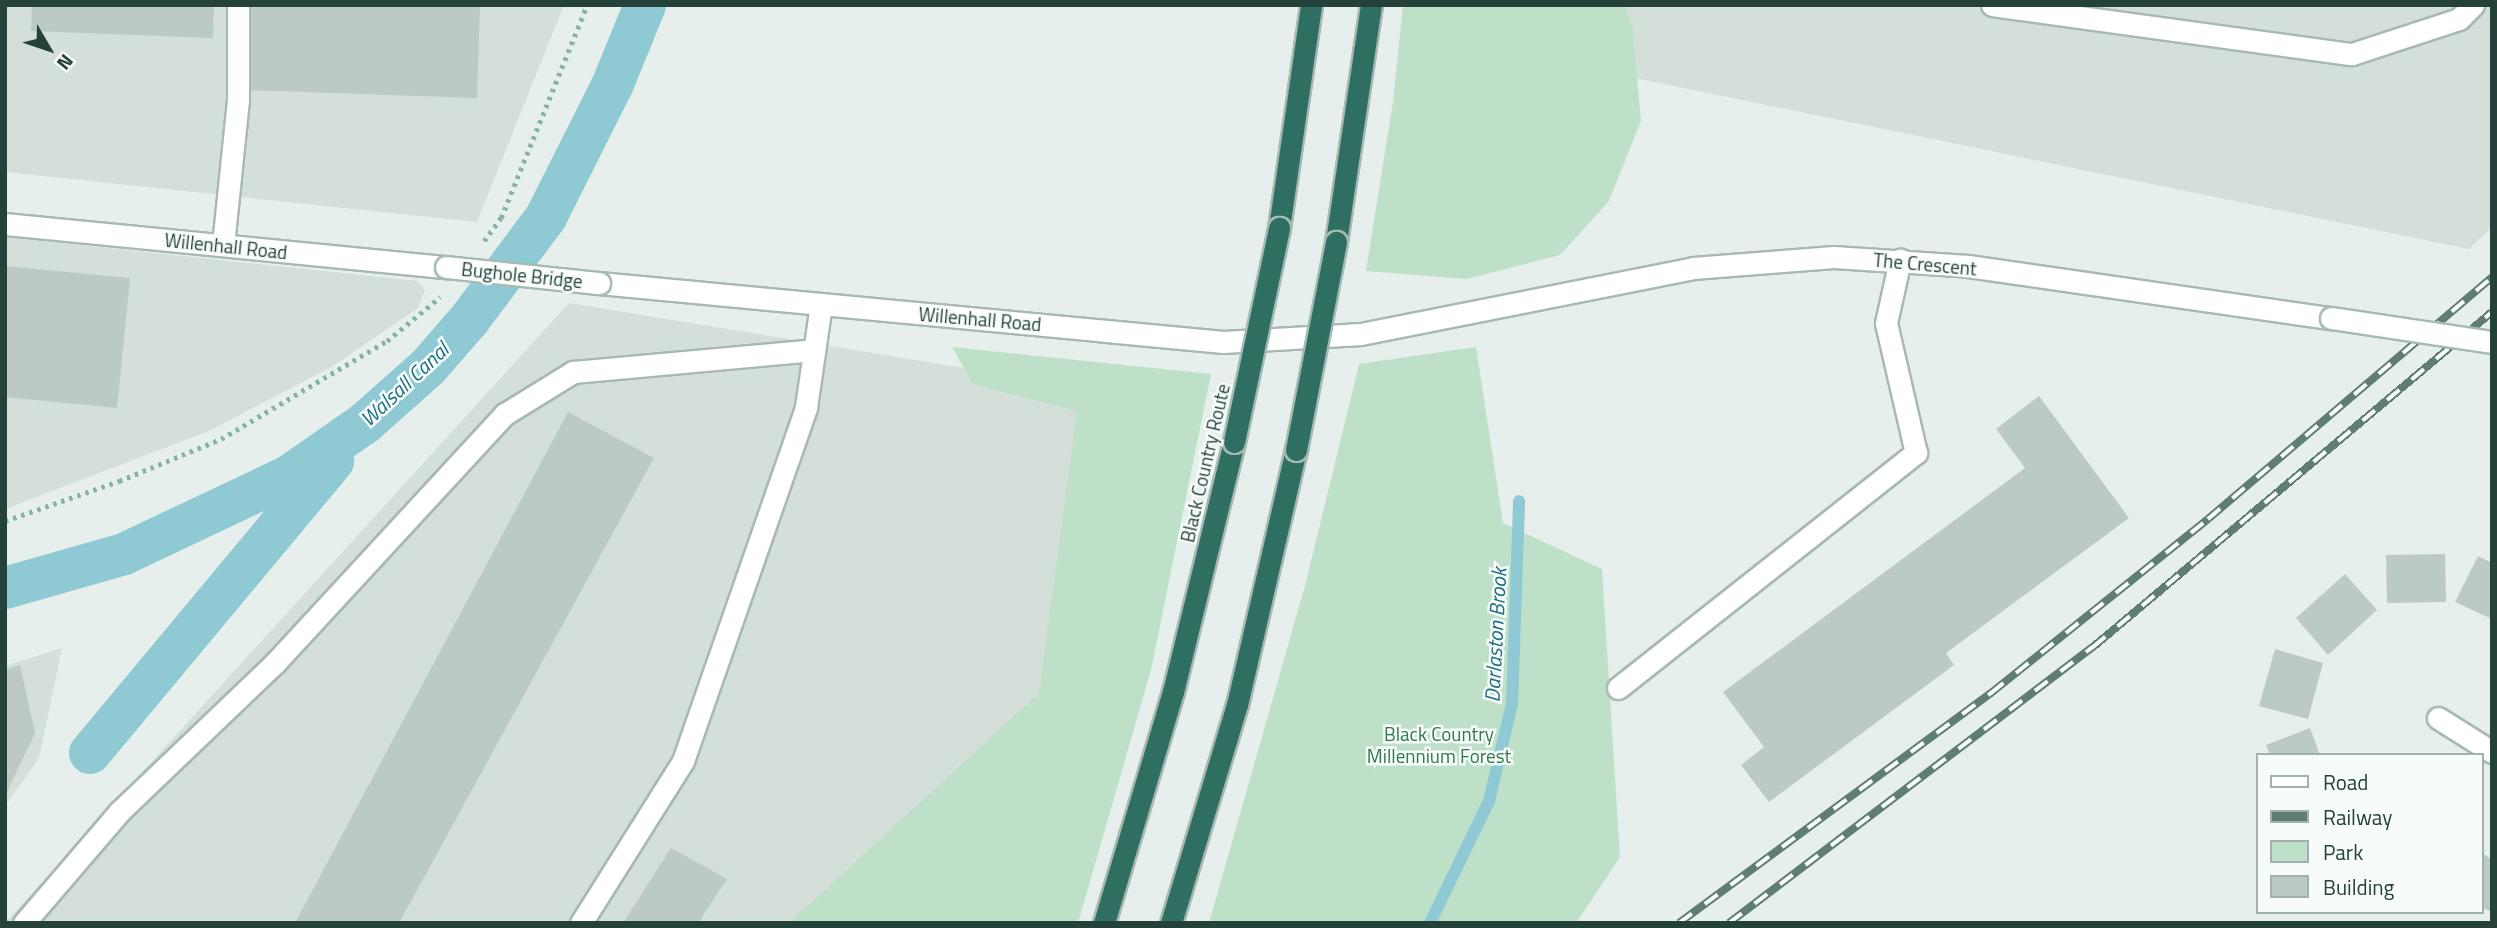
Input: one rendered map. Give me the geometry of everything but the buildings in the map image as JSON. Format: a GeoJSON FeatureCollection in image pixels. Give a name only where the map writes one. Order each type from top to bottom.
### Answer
{"type":"FeatureCollection","features":[{"type":"Feature","properties":{"kind":"highway","name":"Black Country Route"},"geometry":{"type":"LineString","coordinates":[[1104,923],[1173,692],[1234,442],[1279,228],[1311,5]]}},
{"type":"Feature","properties":{"kind":"highway"},"geometry":{"type":"LineString","coordinates":[[1171,923],[1237,705],[1296,450],[1336,242],[1371,5]]}},
{"type":"Feature","properties":{"kind":"street"},"geometry":{"type":"LineString","coordinates":[[223,246],[238,100],[238,5]]}},
{"type":"Feature","properties":{"kind":"street"},"geometry":{"type":"LineString","coordinates":[[1992,5],[2351,54],[2459,19],[2473,5]]}},
{"type":"Feature","properties":{"kind":"street","name":"Willenhall Road"},"geometry":{"type":"LineString","coordinates":[[5,224],[446,267]]}},
{"type":"Feature","properties":{"kind":"street","name":"The Crescent"},"geometry":{"type":"LineString","coordinates":[[1361,334],[1693,268],[1834,257],[1900,260],[2331,317],[2492,342]]}},
{"type":"Feature","properties":{"kind":"street"},"geometry":{"type":"LineString","coordinates":[[1618,688],[1916,453],[1886,323],[1900,260]]}},
{"type":"Feature","properties":{"kind":"street","name":"Bughole Bridge"},"geometry":{"type":"LineString","coordinates":[[446,267],[599,283]]}},
{"type":"Feature","properties":{"kind":"street","name":"Willenhall Road"},"geometry":{"type":"LineString","coordinates":[[599,283],[1223,342],[1361,334]]}},
{"type":"Feature","properties":{"kind":"street"},"geometry":{"type":"LineString","coordinates":[[581,923],[683,761],[806,407],[821,304]]}},
{"type":"Feature","properties":{"kind":"street"},"geometry":{"type":"LineString","coordinates":[[24,923],[118,812],[275,663],[505,414],[573,372],[814,350]]}},
{"type":"Feature","properties":{"kind":"street"},"geometry":{"type":"LineString","coordinates":[[2438,718],[2492,752]]}},
{"type":"Feature","properties":{"kind":"path"},"geometry":{"type":"LineString","coordinates":[[477,250],[501,218],[587,5]]}},
{"type":"Feature","properties":{"kind":"path"},"geometry":{"type":"LineString","coordinates":[[5,521],[119,481],[221,439],[387,341],[446,293]]}},
{"type":"Feature","properties":{"kind":"shaded area"},"geometry":{"type":"Polygon","coordinates":[[[5,5],[564,5],[477,222],[5,172],[5,5]]]}},
{"type":"Feature","properties":{"kind":"shaded area"},"geometry":{"type":"Polygon","coordinates":[[[1448,5],[2492,5],[2492,227],[2469,249],[1445,39],[1448,5]]]}},
{"type":"Feature","properties":{"kind":"shaded area"},"geometry":{"type":"Polygon","coordinates":[[[5,237],[418,281],[425,290],[418,308],[333,366],[209,431],[5,509],[5,237]]]}},
{"type":"Feature","properties":{"kind":"shaded area"},"geometry":{"type":"Polygon","coordinates":[[[569,303],[1079,387],[1055,708],[793,923],[5,923],[569,303]]]}},
{"type":"Feature","properties":{"kind":"shaded area"},"geometry":{"type":"Polygon","coordinates":[[[62,648],[39,758],[5,806],[5,666],[62,648]]]}},
{"type":"Feature","properties":{"kind":"green space"},"geometry":{"type":"Polygon","coordinates":[[[1403,5],[1624,5],[1632,24],[1641,121],[1609,201],[1560,255],[1467,279],[1366,271],[1393,102],[1403,5]]]}},
{"type":"Feature","properties":{"kind":"green space"},"geometry":{"type":"Polygon","coordinates":[[[952,347],[1211,374],[1151,670],[1078,923],[789,923],[1039,693],[1077,411],[973,384],[952,347]]]}},
{"type":"Feature","properties":{"kind":"green space","name":"Black Country Millennium Forest"},"geometry":{"type":"Polygon","coordinates":[[[1476,347],[1503,523],[1602,569],[1620,857],[1576,923],[1209,923],[1306,582],[1359,364],[1476,347]]]}},
{"type":"Feature","properties":{"kind":"waterway","name":"Walsall Canal"},"geometry":{"type":"LineString","coordinates":[[5,588],[124,554],[289,476],[365,423],[428,367],[469,320],[546,217],[612,86],[645,5]]}},
{"type":"Feature","properties":{"kind":"waterway"},"geometry":{"type":"LineString","coordinates":[[90,753],[333,461]]}},
{"type":"Feature","properties":{"kind":"waterway","name":"Darlaston Brook"},"geometry":{"type":"LineString","coordinates":[[1430,923],[1489,801],[1512,704],[1519,501]]}},
{"type":"Feature","properties":{"kind":"railway"},"geometry":{"type":"LineString","coordinates":[[1679,923],[1991,693],[2208,519],[2492,277]]}},
{"type":"Feature","properties":{"kind":"railway"},"geometry":{"type":"LineString","coordinates":[[1729,923],[2093,647],[2492,312]]}}]}
